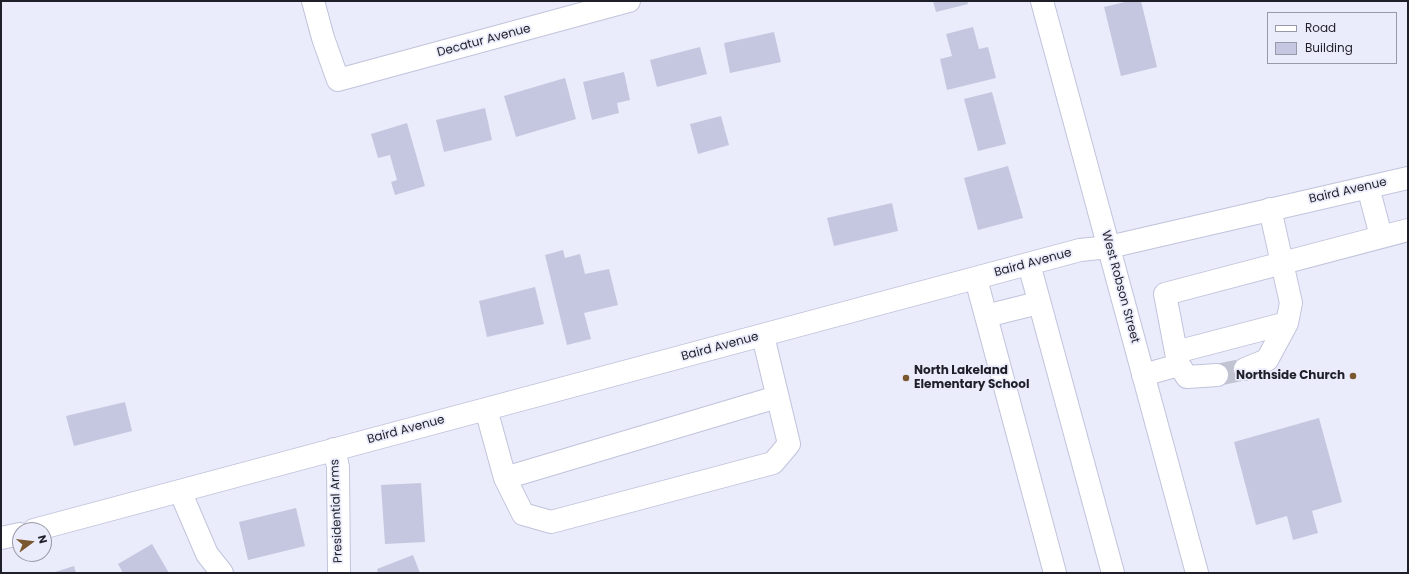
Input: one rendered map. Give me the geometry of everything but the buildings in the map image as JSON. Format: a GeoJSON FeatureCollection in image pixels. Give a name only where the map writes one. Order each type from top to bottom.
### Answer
{"type":"FeatureCollection","features":[{"type":"Feature","properties":{"kind":"street","name":"Decatur Avenue"},"geometry":{"type":"LineString","coordinates":[[313,1],[323,38],[338,80],[629,1]]}},
{"type":"Feature","properties":{"kind":"street","name":"West Robson Street"},"geometry":{"type":"LineString","coordinates":[[1042,1],[1197,573]]}},
{"type":"Feature","properties":{"kind":"street","name":"Baird Avenue"},"geometry":{"type":"LineString","coordinates":[[52,525],[1080,250],[1109,247],[1408,178]]}},
{"type":"Feature","properties":{"kind":"street"},"geometry":{"type":"LineString","coordinates":[[1368,187],[1381,236]]}},
{"type":"Feature","properties":{"kind":"street"},"geometry":{"type":"LineString","coordinates":[[1246,369],[1267,360],[1287,323],[1291,303],[1270,209]]}},
{"type":"Feature","properties":{"kind":"street"},"geometry":{"type":"LineString","coordinates":[[1216,376],[1187,377],[1177,359],[1165,294],[1408,230]]}},
{"type":"Feature","properties":{"kind":"street"},"geometry":{"type":"LineString","coordinates":[[1029,264],[1038,303],[1113,573]]}},
{"type":"Feature","properties":{"kind":"street"},"geometry":{"type":"LineString","coordinates":[[976,279],[1055,573]]}},
{"type":"Feature","properties":{"kind":"street"},"geometry":{"type":"LineString","coordinates":[[986,316],[1038,303]]}},
{"type":"Feature","properties":{"kind":"street"},"geometry":{"type":"LineString","coordinates":[[1143,375],[1177,359],[1287,323]]}},
{"type":"Feature","properties":{"kind":"street"},"geometry":{"type":"LineString","coordinates":[[486,409],[505,478],[523,514],[551,522],[772,463],[789,444],[763,336]]}},
{"type":"Feature","properties":{"kind":"street"},"geometry":{"type":"LineString","coordinates":[[505,478],[777,397]]}},
{"type":"Feature","properties":{"kind":"street","name":"Presidential Arms"},"geometry":{"type":"LineString","coordinates":[[334,449],[338,467],[339,573]]}},
{"type":"Feature","properties":{"kind":"street"},"geometry":{"type":"LineString","coordinates":[[180,491],[207,554],[222,573]]}},
{"type":"Feature","properties":{"kind":"street"},"geometry":{"type":"LineString","coordinates":[[1,538],[12,536]]}},
{"type":"Feature","properties":{"kind":"tunnel"},"geometry":{"type":"LineString","coordinates":[[1217,375],[1245,369]]}},
{"type":"Feature","properties":{"kind":"place","name":"Northside Church"},"geometry":{"type":"Point","coordinates":[1353,376]}},
{"type":"Feature","properties":{"kind":"place","name":"North Lakeland Elementary School"},"geometry":{"type":"Point","coordinates":[906,378]}}]}
